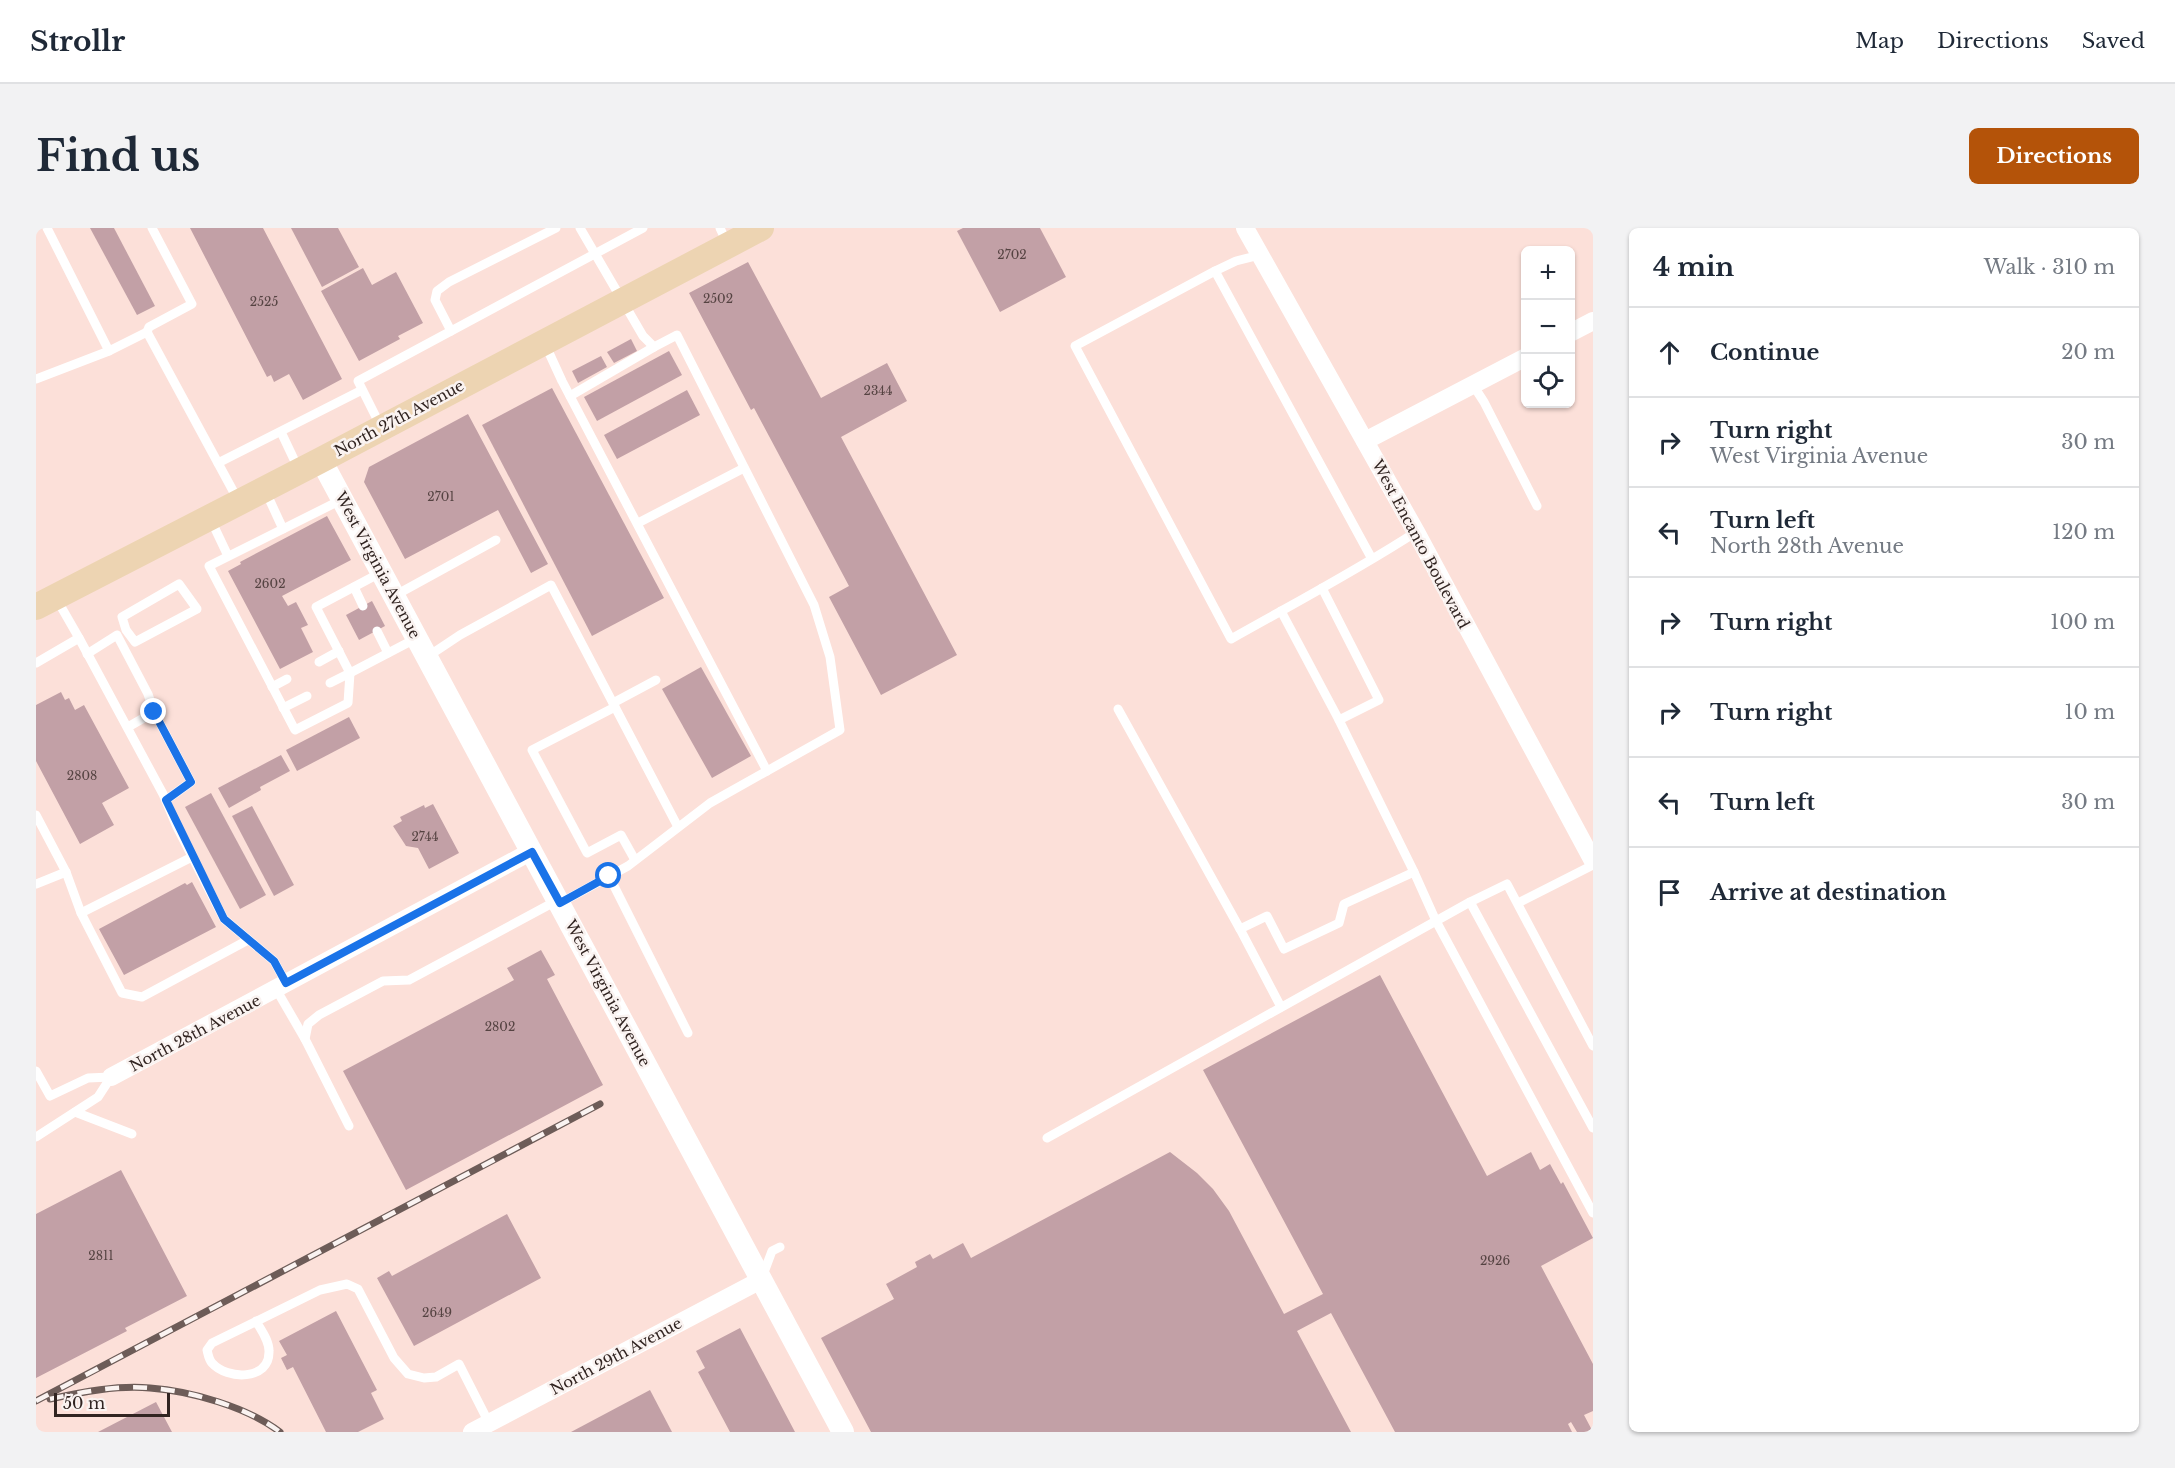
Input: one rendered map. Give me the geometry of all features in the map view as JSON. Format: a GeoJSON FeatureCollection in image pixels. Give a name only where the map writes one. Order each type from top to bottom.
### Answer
{"type":"FeatureCollection","features":[{"type":"Feature","properties":{"kind":"main road","name":"North 27th Avenue"},"geometry":{"type":"LineString","coordinates":[[46,602],[622,301],[724,236],[761,228]]}},
{"type":"Feature","properties":{"kind":"street","name":"West Encanto Boulevard"},"geometry":{"type":"LineString","coordinates":[[1245,228],[1416,532],[1591,853]]}},
{"type":"Feature","properties":{"kind":"street"},"geometry":{"type":"LineString","coordinates":[[1575,330],[1593,321]]}},
{"type":"Feature","properties":{"kind":"street"},"geometry":{"type":"LineString","coordinates":[[1365,441],[1521,360]]}},
{"type":"Feature","properties":{"kind":"street","name":"West Virginia Avenue"},"geometry":{"type":"LineString","coordinates":[[310,465],[343,500],[843,1432]]}},
{"type":"Feature","properties":{"kind":"street","name":"North 28th Avenue"},"geometry":{"type":"LineString","coordinates":[[111,1077],[532,852]]}},
{"type":"Feature","properties":{"kind":"street","name":"North 29th Avenue"},"geometry":{"type":"LineString","coordinates":[[472,1432],[495,1425],[761,1280]]}},
{"type":"Feature","properties":{"kind":"lane"},"geometry":{"type":"LineString","coordinates":[[47,228],[109,351]]}},
{"type":"Feature","properties":{"kind":"lane"},"geometry":{"type":"LineString","coordinates":[[36,380],[147,333],[149,327],[192,304],[152,228]]}},
{"type":"Feature","properties":{"kind":"lane"},"geometry":{"type":"LineString","coordinates":[[451,331],[435,300],[437,291],[449,282],[556,228]]}},
{"type":"Feature","properties":{"kind":"lane"},"geometry":{"type":"LineString","coordinates":[[580,228],[643,336],[654,347]]}},
{"type":"Feature","properties":{"kind":"lane"},"geometry":{"type":"LineString","coordinates":[[381,427],[357,381],[643,228]]}},
{"type":"Feature","properties":{"kind":"lane"},"geometry":{"type":"LineString","coordinates":[[1260,255],[1236,261],[1215,271],[1076,346],[1231,639],[1416,532]]}},
{"type":"Feature","properties":{"kind":"lane"},"geometry":{"type":"LineString","coordinates":[[1215,271],[1372,559]]}},
{"type":"Feature","properties":{"kind":"lane"},"geometry":{"type":"LineString","coordinates":[[147,333],[239,502]]}},
{"type":"Feature","properties":{"kind":"lane"},"geometry":{"type":"LineString","coordinates":[[304,1039],[308,1024],[319,1015],[383,981],[409,980],[609,876],[635,860],[710,803],[840,730],[830,657],[814,605],[677,335],[570,396]]}},
{"type":"Feature","properties":{"kind":"lane"},"geometry":{"type":"LineString","coordinates":[[544,342],[570,396],[767,771]]}},
{"type":"Feature","properties":{"kind":"lane"},"geometry":{"type":"LineString","coordinates":[[1473,385],[1538,506]]}},
{"type":"Feature","properties":{"kind":"lane"},"geometry":{"type":"LineString","coordinates":[[218,463],[362,390]]}},
{"type":"Feature","properties":{"kind":"lane"},"geometry":{"type":"LineString","coordinates":[[281,432],[310,465]]}},
{"type":"Feature","properties":{"kind":"lane"},"geometry":{"type":"LineString","coordinates":[[638,523],[744,468]]}},
{"type":"Feature","properties":{"kind":"lane"},"geometry":{"type":"LineString","coordinates":[[264,489],[284,529]]}},
{"type":"Feature","properties":{"kind":"lane"},"geometry":{"type":"LineString","coordinates":[[343,500],[209,566],[295,730],[348,703],[350,673],[316,607],[381,572]]}},
{"type":"Feature","properties":{"kind":"lane"},"geometry":{"type":"LineString","coordinates":[[210,517],[228,556]]}},
{"type":"Feature","properties":{"kind":"lane"},"geometry":{"type":"LineString","coordinates":[[394,596],[496,540]]}},
{"type":"Feature","properties":{"kind":"lane"},"geometry":{"type":"LineString","coordinates":[[122,632],[135,642],[197,609],[179,584],[122,617],[122,632],[154,712],[191,782],[166,800]]}},
{"type":"Feature","properties":{"kind":"lane"},"geometry":{"type":"LineString","coordinates":[[330,683],[388,653],[422,647],[460,635],[551,585],[678,827]]}},
{"type":"Feature","properties":{"kind":"lane"},"geometry":{"type":"LineString","coordinates":[[354,587],[363,606]]}},
{"type":"Feature","properties":{"kind":"lane"},"geometry":{"type":"LineString","coordinates":[[1322,588],[1379,700],[1339,720]]}},
{"type":"Feature","properties":{"kind":"lane"},"geometry":{"type":"LineString","coordinates":[[46,602],[79,638],[166,800],[224,919],[274,961],[281,986],[304,1039],[350,1126]]}},
{"type":"Feature","properties":{"kind":"lane"},"geometry":{"type":"LineString","coordinates":[[1281,611],[1339,720],[1436,921],[1593,1213]]}},
{"type":"Feature","properties":{"kind":"lane"},"geometry":{"type":"LineString","coordinates":[[377,631],[388,653]]}},
{"type":"Feature","properties":{"kind":"lane"},"geometry":{"type":"LineString","coordinates":[[87,654],[122,632]]}},
{"type":"Feature","properties":{"kind":"lane"},"geometry":{"type":"LineString","coordinates":[[36,663],[79,638]]}},
{"type":"Feature","properties":{"kind":"lane"},"geometry":{"type":"LineString","coordinates":[[319,662],[339,651]]}},
{"type":"Feature","properties":{"kind":"lane"},"geometry":{"type":"LineString","coordinates":[[272,687],[287,679]]}},
{"type":"Feature","properties":{"kind":"lane"},"geometry":{"type":"LineString","coordinates":[[635,860],[621,835],[587,853],[532,750],[656,680]]}},
{"type":"Feature","properties":{"kind":"lane"},"geometry":{"type":"LineString","coordinates":[[283,708],[307,696]]}},
{"type":"Feature","properties":{"kind":"lane"},"geometry":{"type":"LineString","coordinates":[[1118,709],[1281,1007]]}},
{"type":"Feature","properties":{"kind":"lane"},"geometry":{"type":"LineString","coordinates":[[128,727],[154,712]]}},
{"type":"Feature","properties":{"kind":"lane"},"geometry":{"type":"LineString","coordinates":[[36,814],[66,872],[81,913],[122,993],[142,998],[248,940]]}},
{"type":"Feature","properties":{"kind":"lane"},"geometry":{"type":"LineString","coordinates":[[1518,903],[1591,853]]}},
{"type":"Feature","properties":{"kind":"lane"},"geometry":{"type":"LineString","coordinates":[[81,913],[192,857]]}},
{"type":"Feature","properties":{"kind":"lane"},"geometry":{"type":"LineString","coordinates":[[36,884],[66,872]]}},
{"type":"Feature","properties":{"kind":"lane"},"geometry":{"type":"LineString","coordinates":[[1240,929],[1267,916],[1284,949],[1339,923],[1344,904],[1414,872]]}},
{"type":"Feature","properties":{"kind":"lane"},"geometry":{"type":"LineString","coordinates":[[609,876],[688,1033]]}},
{"type":"Feature","properties":{"kind":"lane"},"geometry":{"type":"LineString","coordinates":[[1047,1138],[1470,902],[1507,884],[1593,1046]]}},
{"type":"Feature","properties":{"kind":"lane"},"geometry":{"type":"LineString","coordinates":[[1470,902],[1593,1128]]}},
{"type":"Feature","properties":{"kind":"lane"},"geometry":{"type":"LineString","coordinates":[[36,1071],[50,1096],[88,1078],[111,1077]]}},
{"type":"Feature","properties":{"kind":"lane"},"geometry":{"type":"LineString","coordinates":[[36,1137],[98,1097],[111,1077]]}},
{"type":"Feature","properties":{"kind":"lane"},"geometry":{"type":"LineString","coordinates":[[75,1112],[132,1134]]}},
{"type":"Feature","properties":{"kind":"lane"},"geometry":{"type":"LineString","coordinates":[[761,1280],[772,1251],[780,1246]]}},
{"type":"Feature","properties":{"kind":"lane"},"geometry":{"type":"LineString","coordinates":[[256,1321],[268,1343],[269,1353],[263,1368],[253,1374],[241,1376],[221,1370],[211,1362],[207,1350],[212,1343],[256,1321],[320,1290],[347,1284],[358,1289],[394,1358],[408,1374],[424,1378],[436,1377],[459,1364],[495,1425]]}},
{"type":"Feature","properties":{"kind":"building"},"geometry":{"type":"Polygon","coordinates":[[[90,228],[114,228],[155,306],[137,315],[90,228]]]}},
{"type":"Feature","properties":{"kind":"building"},"geometry":{"type":"Polygon","coordinates":[[[190,228],[263,228],[342,379],[303,400],[289,374],[274,382],[271,375],[267,377],[190,228]]]}},
{"type":"Feature","properties":{"kind":"building"},"geometry":{"type":"Polygon","coordinates":[[[291,228],[338,228],[359,267],[322,287],[291,228]]]}},
{"type":"Feature","properties":{"kind":"building"},"geometry":{"type":"Polygon","coordinates":[[[963,228],[1040,228],[1066,277],[1000,312],[957,231],[963,228]]]}},
{"type":"Feature","properties":{"kind":"building"},"geometry":{"type":"Polygon","coordinates":[[[748,262],[821,398],[887,363],[907,401],[841,437],[957,655],[881,695],[829,597],[849,586],[754,408],[751,410],[689,293],[748,262]]]}},
{"type":"Feature","properties":{"kind":"building"},"geometry":{"type":"Polygon","coordinates":[[[363,268],[372,285],[396,272],[423,323],[398,336],[400,339],[359,361],[321,291],[363,268]]]}},
{"type":"Feature","properties":{"kind":"building"},"geometry":{"type":"Polygon","coordinates":[[[631,339],[637,351],[614,363],[607,352],[631,339]]]}},
{"type":"Feature","properties":{"kind":"building"},"geometry":{"type":"Polygon","coordinates":[[[669,351],[682,375],[597,421],[584,397],[669,351]]]}},
{"type":"Feature","properties":{"kind":"building"},"geometry":{"type":"Polygon","coordinates":[[[601,356],[607,367],[578,383],[572,371],[601,356]]]}},
{"type":"Feature","properties":{"kind":"building"},"geometry":{"type":"Polygon","coordinates":[[[552,388],[664,598],[592,636],[482,425],[552,388]]]}},
{"type":"Feature","properties":{"kind":"building"},"geometry":{"type":"Polygon","coordinates":[[[687,390],[700,415],[617,459],[604,435],[687,390]]]}},
{"type":"Feature","properties":{"kind":"building"},"geometry":{"type":"Polygon","coordinates":[[[468,414],[548,564],[531,573],[498,510],[405,559],[364,482],[369,467],[468,414]]]}},
{"type":"Feature","properties":{"kind":"building"},"geometry":{"type":"Polygon","coordinates":[[[327,516],[351,560],[282,596],[288,606],[296,602],[308,625],[301,628],[313,652],[280,669],[228,571],[241,564],[240,562],[327,516]]]}},
{"type":"Feature","properties":{"kind":"building"},"geometry":{"type":"Polygon","coordinates":[[[372,601],[385,626],[359,640],[346,615],[372,601]]]}},
{"type":"Feature","properties":{"kind":"building"},"geometry":{"type":"Polygon","coordinates":[[[701,667],[751,756],[712,778],[662,689],[701,667]]]}},
{"type":"Feature","properties":{"kind":"building"},"geometry":{"type":"Polygon","coordinates":[[[61,692],[65,700],[69,698],[75,710],[84,705],[129,788],[102,803],[114,825],[80,844],[36,761],[36,705],[61,692]]]}},
{"type":"Feature","properties":{"kind":"building"},"geometry":{"type":"Polygon","coordinates":[[[349,717],[360,738],[297,771],[286,750],[349,717]]]}},
{"type":"Feature","properties":{"kind":"building"},"geometry":{"type":"Polygon","coordinates":[[[281,755],[290,771],[260,787],[261,790],[229,808],[218,788],[281,755]]]}},
{"type":"Feature","properties":{"kind":"building"},"geometry":{"type":"Polygon","coordinates":[[[211,793],[266,895],[240,909],[185,807],[211,793]]]}},
{"type":"Feature","properties":{"kind":"building"},"geometry":{"type":"Polygon","coordinates":[[[433,804],[459,853],[429,869],[418,848],[406,846],[393,826],[402,821],[400,817],[424,805],[425,808],[433,804]]]}},
{"type":"Feature","properties":{"kind":"building"},"geometry":{"type":"Polygon","coordinates":[[[252,806],[294,885],[274,896],[232,816],[252,806]]]}},
{"type":"Feature","properties":{"kind":"building"},"geometry":{"type":"Polygon","coordinates":[[[192,882],[216,927],[124,975],[99,929],[185,883],[187,885],[192,882]]]}},
{"type":"Feature","properties":{"kind":"building"},"geometry":{"type":"Polygon","coordinates":[[[541,950],[555,975],[547,979],[603,1085],[406,1190],[343,1071],[514,980],[507,968],[541,950]]]}},
{"type":"Feature","properties":{"kind":"building"},"geometry":{"type":"Polygon","coordinates":[[[1380,975],[1487,1176],[1531,1152],[1540,1170],[1550,1164],[1561,1184],[1563,1182],[1593,1238],[1541,1266],[1593,1364],[1593,1411],[1584,1415],[1593,1432],[1577,1432],[1571,1422],[1568,1424],[1572,1432],[1395,1432],[1331,1313],[1297,1331],[1351,1432],[871,1432],[821,1338],[894,1299],[886,1284],[917,1267],[915,1262],[930,1254],[933,1259],[963,1243],[971,1258],[1170,1152],[1213,1189],[1229,1211],[1284,1314],[1323,1294],[1203,1070],[1380,975]]]}},
{"type":"Feature","properties":{"kind":"building"},"geometry":{"type":"Polygon","coordinates":[[[121,1170],[187,1296],[125,1328],[127,1331],[36,1378],[36,1214],[121,1170]]]}},
{"type":"Feature","properties":{"kind":"building"},"geometry":{"type":"Polygon","coordinates":[[[507,1214],[541,1278],[414,1346],[377,1278],[389,1271],[392,1276],[507,1214]]]}},
{"type":"Feature","properties":{"kind":"building"},"geometry":{"type":"Polygon","coordinates":[[[336,1311],[377,1390],[371,1393],[384,1419],[358,1432],[326,1432],[293,1367],[287,1370],[281,1358],[287,1355],[279,1341],[336,1311]]]}},
{"type":"Feature","properties":{"kind":"building"},"geometry":{"type":"Polygon","coordinates":[[[740,1328],[795,1432],[730,1432],[698,1372],[705,1368],[696,1351],[740,1328]]]}},
{"type":"Feature","properties":{"kind":"building"},"geometry":{"type":"Polygon","coordinates":[[[650,1390],[672,1432],[571,1432],[650,1390]]]}},
{"type":"Feature","properties":{"kind":"building"},"geometry":{"type":"Polygon","coordinates":[[[156,1402],[172,1432],[98,1432],[156,1402]]]}},
{"type":"Feature","properties":{"kind":"railway"},"geometry":{"type":"LineString","coordinates":[[36,1401],[600,1104]]}},
{"type":"Feature","properties":{"kind":"railway"},"geometry":{"type":"LineString","coordinates":[[50,1399],[113,1388],[138,1387],[166,1390],[200,1397],[235,1408],[252,1415],[280,1432]]}},
{"type":"Feature","properties":{"kind":"route"},"geometry":{"type":"LineString","coordinates":[[154,712],[191,782],[166,800],[177,827],[224,919],[274,961],[286,983],[532,852],[560,903],[609,876]]}}]}
